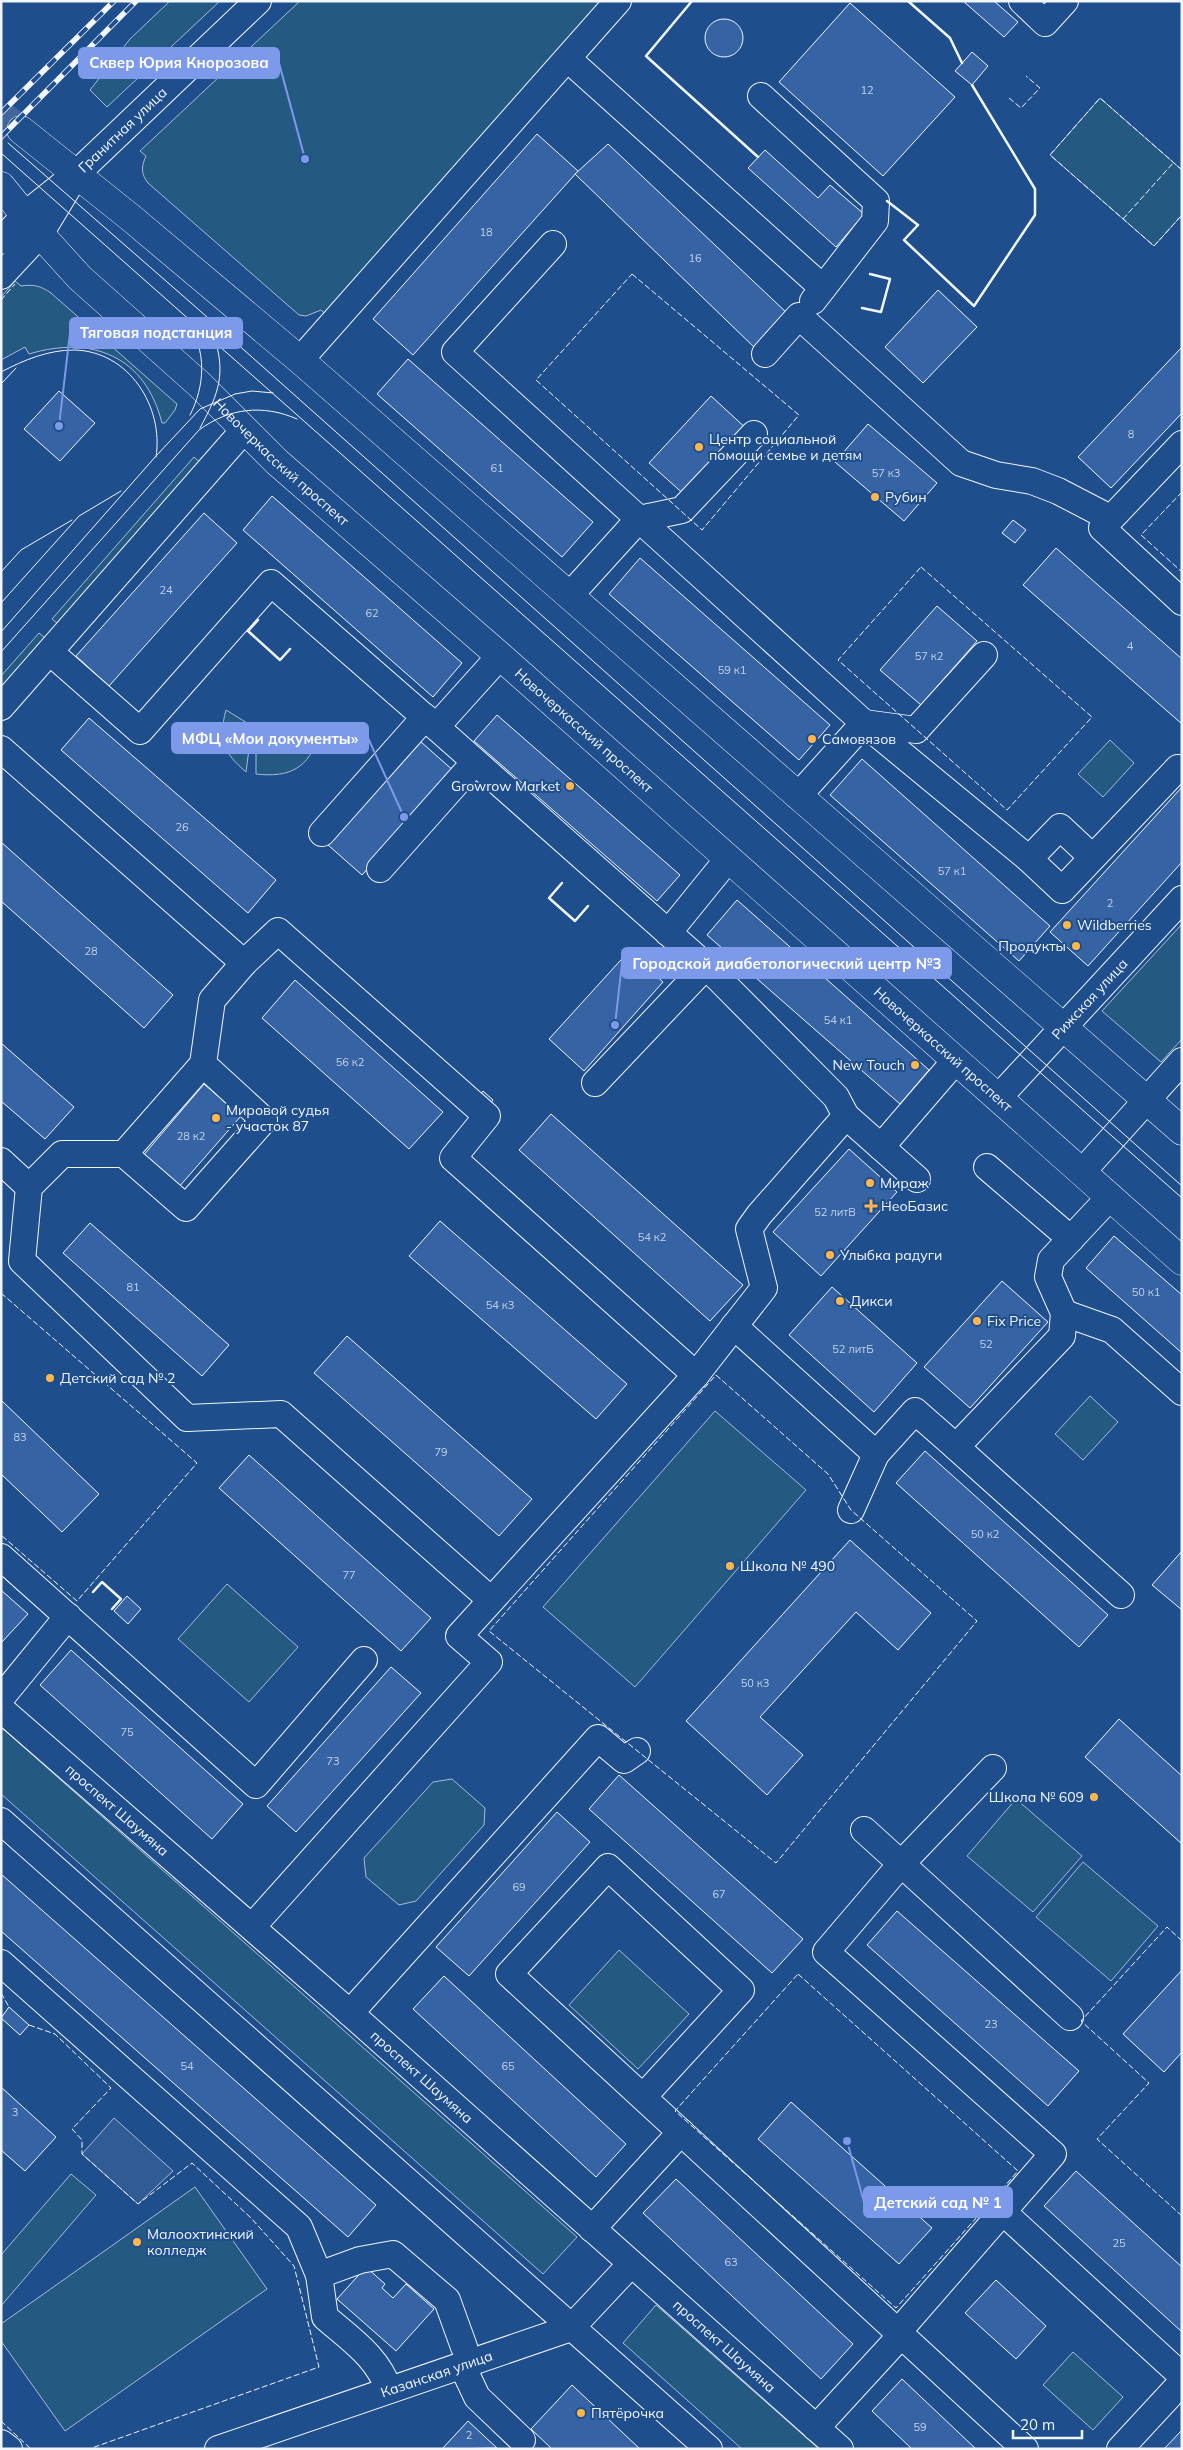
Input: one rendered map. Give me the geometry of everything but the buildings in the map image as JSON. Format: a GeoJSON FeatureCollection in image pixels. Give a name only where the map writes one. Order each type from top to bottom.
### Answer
{"type":"FeatureCollection","features":[{"type":"Feature","properties":{"kind":"main road"},"geometry":{"type":"LineString","coordinates":[[21,130],[131,218],[300,360],[571,594],[798,796],[1182,1131]]}},
{"type":"Feature","properties":{"kind":"main road","name":"Новочеркасский проспект"},"geometry":{"type":"LineString","coordinates":[[1,186],[80,278],[200,385],[277,462],[500,656],[1182,1261]]}},
{"type":"Feature","properties":{"kind":"street","name":"Гранитная улица"},"geometry":{"type":"LineString","coordinates":[[1,276],[33,224],[75,175],[258,1]]}},
{"type":"Feature","properties":{"kind":"street"},"geometry":{"type":"LineString","coordinates":[[300,360],[618,1]]}},
{"type":"Feature","properties":{"kind":"street"},"geometry":{"type":"LineString","coordinates":[[1022,1],[1045,23],[1065,1]]}},
{"type":"Feature","properties":{"kind":"street"},"geometry":{"type":"LineString","coordinates":[[568,59],[824,288]]}},
{"type":"Feature","properties":{"kind":"street"},"geometry":{"type":"LineString","coordinates":[[761,96],[876,201],[875,221],[824,288],[765,354]]}},
{"type":"Feature","properties":{"kind":"street","name":"Гранитная улица"},"geometry":{"type":"LineString","coordinates":[[1,241],[33,224]]}},
{"type":"Feature","properties":{"kind":"street"},"geometry":{"type":"LineString","coordinates":[[553,244],[455,352],[864,723],[1029,859],[1062,890],[1178,768]]}},
{"type":"Feature","properties":{"kind":"street"},"geometry":{"type":"LineString","coordinates":[[799,316],[961,463],[996,475],[1032,481],[1058,491],[1110,518]]}},
{"type":"Feature","properties":{"kind":"street"},"geometry":{"type":"LineString","coordinates":[[1,707],[244,430]]}},
{"type":"Feature","properties":{"kind":"street"},"geometry":{"type":"LineString","coordinates":[[571,594],[640,519],[682,510],[754,434]]}},
{"type":"Feature","properties":{"kind":"street"},"geometry":{"type":"LineString","coordinates":[[1182,444],[1102,528],[1182,602]]}},
{"type":"Feature","properties":{"kind":"street"},"geometry":{"type":"LineString","coordinates":[[50,652],[140,731],[271,583],[706,966],[836,1097],[846,1116],[917,1179]]}},
{"type":"Feature","properties":{"kind":"street"},"geometry":{"type":"LineString","coordinates":[[322,833],[430,722],[500,656]]}},
{"type":"Feature","properties":{"kind":"street"},"geometry":{"type":"LineString","coordinates":[[864,723],[916,730],[984,656]]}},
{"type":"Feature","properties":{"kind":"street"},"geometry":{"type":"LineString","coordinates":[[798,796],[864,723]]}},
{"type":"Feature","properties":{"kind":"street"},"geometry":{"type":"LineString","coordinates":[[1,749],[244,963]]}},
{"type":"Feature","properties":{"kind":"street"},"geometry":{"type":"LineString","coordinates":[[380,869],[475,762]]}},
{"type":"Feature","properties":{"kind":"street"},"geometry":{"type":"LineString","coordinates":[[1029,859],[1060,827],[1092,857]]}},
{"type":"Feature","properties":{"kind":"street"},"geometry":{"type":"LineString","coordinates":[[668,932],[728,859]]}},
{"type":"Feature","properties":{"kind":"street","name":"Рижская улица"},"geometry":{"type":"LineString","coordinates":[[998,1098],[1182,899]]}},
{"type":"Feature","properties":{"kind":"street"},"geometry":{"type":"LineString","coordinates":[[124,1154],[203,1064],[212,1000],[244,963],[278,931],[487,1116],[453,1158],[696,1375]]}},
{"type":"Feature","properties":{"kind":"street"},"geometry":{"type":"LineString","coordinates":[[595,1082],[706,966]]}},
{"type":"Feature","properties":{"kind":"street"},"geometry":{"type":"LineString","coordinates":[[881,1147],[956,1060]]}},
{"type":"Feature","properties":{"kind":"street"},"geometry":{"type":"LineString","coordinates":[[1082,1172],[1182,1061]]}},
{"type":"Feature","properties":{"kind":"street"},"geometry":{"type":"LineString","coordinates":[[203,1064],[264,1120],[186,1208],[124,1154],[62,1154],[29,1187],[22,1261],[187,1418],[281,1414],[491,1600]]}},
{"type":"Feature","properties":{"kind":"street"},"geometry":{"type":"LineString","coordinates":[[252,1927],[489,1662],[459,1636],[696,1375],[764,1288],[749,1228],[846,1116]]}},
{"type":"Feature","properties":{"kind":"street"},"geometry":{"type":"LineString","coordinates":[[1,1160],[29,1187]]}},
{"type":"Feature","properties":{"kind":"street"},"geometry":{"type":"LineString","coordinates":[[986,1167],[1071,1239]]}},
{"type":"Feature","properties":{"kind":"street"},"geometry":{"type":"LineString","coordinates":[[956,1447],[1062,1336],[1064,1313],[1048,1277],[1051,1260],[1110,1197]]}},
{"type":"Feature","properties":{"kind":"street"},"geometry":{"type":"LineString","coordinates":[[1064,1313],[1112,1330],[1182,1392]]}},
{"type":"Feature","properties":{"kind":"street"},"geometry":{"type":"LineString","coordinates":[[734,1326],[876,1454]]}},
{"type":"Feature","properties":{"kind":"street"},"geometry":{"type":"LineString","coordinates":[[851,1510],[876,1454],[916,1411],[1121,1595]]}},
{"type":"Feature","properties":{"kind":"street"},"geometry":{"type":"LineString","coordinates":[[1,1557],[256,1785],[364,1660]]}},
{"type":"Feature","properties":{"kind":"street"},"geometry":{"type":"LineString","coordinates":[[1,1698],[68,1616]]}},
{"type":"Feature","properties":{"kind":"street","name":"проспект Шаумяна"},"geometry":{"type":"LineString","coordinates":[[1,1709],[252,1927],[840,2449]]}},
{"type":"Feature","properties":{"kind":"street"},"geometry":{"type":"LineString","coordinates":[[350,2014],[598,1738],[624,1760],[637,1751]]}},
{"type":"Feature","properties":{"kind":"street"},"geometry":{"type":"LineString","coordinates":[[816,2428],[895,2342],[898,2332],[1053,2154],[826,1952],[901,1864],[993,1768]]}},
{"type":"Feature","properties":{"kind":"street"},"geometry":{"type":"LineString","coordinates":[[1,1821],[709,2449]]}},
{"type":"Feature","properties":{"kind":"street"},"geometry":{"type":"LineString","coordinates":[[864,1830],[1070,2017]]}},
{"type":"Feature","properties":{"kind":"street"},"geometry":{"type":"LineString","coordinates":[[642,2097],[741,1990],[608,1867],[509,1974],[642,2097],[1025,2449]]}},
{"type":"Feature","properties":{"kind":"street"},"geometry":{"type":"LineString","coordinates":[[1,1963],[299,2227],[319,2275],[325,2317],[374,2359],[384,2375],[389,2390]]}},
{"type":"Feature","properties":{"kind":"street"},"geometry":{"type":"LineString","coordinates":[[592,2229],[681,2132]]}},
{"type":"Feature","properties":{"kind":"street"},"geometry":{"type":"LineString","coordinates":[[1003,2212],[1182,2376]]}},
{"type":"Feature","properties":{"kind":"street"},"geometry":{"type":"LineString","coordinates":[[319,2275],[360,2260],[394,2254],[446,2300],[477,2397],[523,2446]]}},
{"type":"Feature","properties":{"kind":"street","name":"Казанская улица"},"geometry":{"type":"LineString","coordinates":[[218,2449],[247,2444],[389,2390],[463,2356],[571,2328],[631,2264]]}},
{"type":"Feature","properties":{"kind":"street"},"geometry":{"type":"LineString","coordinates":[[1120,2449],[1182,2382]]}},
{"type":"Feature","properties":{"kind":"street"},"geometry":{"type":"LineString","coordinates":[[1,2442],[8,2449]]}},
{"type":"Feature","properties":{"kind":"shaded area"},"geometry":{"type":"Polygon","coordinates":[[[170,1],[220,1],[107,107],[90,90],[130,39],[170,1]]]}},
{"type":"Feature","properties":{"kind":"shaded area"},"geometry":{"type":"Polygon","coordinates":[[[300,1],[604,1],[327,316],[321,310],[306,316],[299,315],[148,183],[142,170],[146,156],[140,151],[300,1]]]}},
{"type":"Feature","properties":{"kind":"shaded area"},"geometry":{"type":"Polygon","coordinates":[[[1100,98],[1182,170],[1182,215],[1154,246],[1050,155],[1100,98]]]}},
{"type":"Feature","properties":{"kind":"shaded area"},"geometry":{"type":"Polygon","coordinates":[[[15,281],[21,286],[37,286],[51,293],[177,404],[175,410],[165,423],[162,423],[154,400],[143,381],[129,367],[113,356],[94,350],[74,347],[29,354],[25,347],[1,360],[1,297],[15,281]]]}},
{"type":"Feature","properties":{"kind":"shaded area"},"geometry":{"type":"Polygon","coordinates":[[[194,457],[204,466],[63,628],[52,619],[194,457]]]}},
{"type":"Feature","properties":{"kind":"shaded area"},"geometry":{"type":"Polygon","coordinates":[[[39,633],[50,642],[1,697],[1,676],[39,633]]]}},
{"type":"Feature","properties":{"kind":"shaded area"},"geometry":{"type":"Polygon","coordinates":[[[226,710],[252,726],[246,772],[227,752],[224,745],[223,730],[226,710]]]}},
{"type":"Feature","properties":{"kind":"shaded area"},"geometry":{"type":"Polygon","coordinates":[[[261,729],[300,736],[318,735],[310,756],[304,763],[288,772],[268,775],[256,774],[256,750],[261,729]]]}},
{"type":"Feature","properties":{"kind":"shaded area"},"geometry":{"type":"Polygon","coordinates":[[[1110,740],[1134,763],[1103,797],[1078,774],[1110,740]]]}},
{"type":"Feature","properties":{"kind":"shaded area"},"geometry":{"type":"Polygon","coordinates":[[[1182,924],[1182,1039],[1161,1062],[1102,1011],[1182,924]]]}},
{"type":"Feature","properties":{"kind":"shaded area"},"geometry":{"type":"Polygon","coordinates":[[[1090,1396],[1118,1422],[1083,1460],[1055,1434],[1090,1396]]]}},
{"type":"Feature","properties":{"kind":"shaded area"},"geometry":{"type":"Polygon","coordinates":[[[715,1411],[806,1490],[635,1687],[543,1607],[715,1411]]]}},
{"type":"Feature","properties":{"kind":"shaded area"},"geometry":{"type":"Polygon","coordinates":[[[227,1584],[298,1647],[249,1702],[178,1639],[227,1584]]]}},
{"type":"Feature","properties":{"kind":"shaded area"},"geometry":{"type":"Polygon","coordinates":[[[1,1727],[577,2237],[543,2274],[1,1794],[1,1727]]]}},
{"type":"Feature","properties":{"kind":"shaded area"},"geometry":{"type":"Polygon","coordinates":[[[452,1779],[485,1808],[484,1825],[416,1901],[399,1905],[366,1877],[364,1858],[433,1782],[452,1779]]]}},
{"type":"Feature","properties":{"kind":"shaded area"},"geometry":{"type":"Polygon","coordinates":[[[1016,1799],[1082,1856],[1033,1912],[967,1856],[1016,1799]]]}},
{"type":"Feature","properties":{"kind":"shaded area"},"geometry":{"type":"Polygon","coordinates":[[[1083,1862],[1158,1926],[1111,1981],[1036,1917],[1083,1862]]]}},
{"type":"Feature","properties":{"kind":"shaded area"},"geometry":{"type":"Polygon","coordinates":[[[619,1950],[689,2014],[638,2069],[569,2005],[619,1950]]]}},
{"type":"Feature","properties":{"kind":"shaded area"},"geometry":{"type":"Polygon","coordinates":[[[114,2118],[173,2171],[138,2204],[82,2154],[114,2118]]]}},
{"type":"Feature","properties":{"kind":"shaded area"},"geometry":{"type":"Polygon","coordinates":[[[71,2174],[96,2195],[1,2306],[1,2255],[71,2174]]]}},
{"type":"Feature","properties":{"kind":"shaded area"},"geometry":{"type":"Polygon","coordinates":[[[195,2187],[267,2289],[65,2431],[1,2341],[1,2324],[195,2187]]]}},
{"type":"Feature","properties":{"kind":"shaded area"},"geometry":{"type":"Polygon","coordinates":[[[656,2305],[819,2449],[742,2449],[623,2343],[656,2305]]]}},
{"type":"Feature","properties":{"kind":"shaded area"},"geometry":{"type":"Polygon","coordinates":[[[1073,2352],[1123,2397],[1093,2430],[1043,2385],[1073,2352]]]}},
{"type":"Feature","properties":{"kind":"tunnel"},"geometry":{"type":"LineString","coordinates":[[1,114],[21,130]]}},
{"type":"Feature","properties":{"kind":"tram line"},"geometry":{"type":"LineString","coordinates":[[8,143],[198,309],[1182,1186]]}},
{"type":"Feature","properties":{"kind":"tram line"},"geometry":{"type":"LineString","coordinates":[[1,153],[1182,1198]]}},
{"type":"Feature","properties":{"kind":"tram line"},"geometry":{"type":"LineString","coordinates":[[188,323],[198,345],[202,369],[199,392],[190,415]]}},
{"type":"Feature","properties":{"kind":"tram line"},"geometry":{"type":"LineString","coordinates":[[200,428],[215,397],[220,377],[219,355],[216,343]]}},
{"type":"Feature","properties":{"kind":"tram line"},"geometry":{"type":"LineString","coordinates":[[1,372],[36,356],[64,350],[94,353],[111,360],[126,371],[139,385],[148,401],[154,419],[157,438],[156,457]]}},
{"type":"Feature","properties":{"kind":"tram line"},"geometry":{"type":"LineString","coordinates":[[1,384],[16,368]]}},
{"type":"Feature","properties":{"kind":"tram line"},"geometry":{"type":"LineString","coordinates":[[1,632],[156,456],[200,409],[235,394],[252,391],[273,393]]}},
{"type":"Feature","properties":{"kind":"tram line"},"geometry":{"type":"LineString","coordinates":[[1,652],[199,430],[222,417],[246,411],[272,411],[297,419]]}},
{"type":"Feature","properties":{"kind":"tram line"},"geometry":{"type":"LineString","coordinates":[[1,603],[79,516],[121,491]]}},
{"type":"Feature","properties":{"kind":"tram line"},"geometry":{"type":"LineString","coordinates":[[1,572],[21,550],[72,520]]}},
{"type":"Feature","properties":{"kind":"railway"},"geometry":{"type":"LineString","coordinates":[[1,113],[114,1]]}},
{"type":"Feature","properties":{"kind":"railway"},"geometry":{"type":"LineString","coordinates":[[1,137],[136,1]]}},
{"type":"Feature","properties":{"kind":"fence"},"geometry":{"type":"LineString","coordinates":[[1009,98],[1021,108],[1040,88],[1026,76]]}},
{"type":"Feature","properties":{"kind":"fence"},"geometry":{"type":"LineString","coordinates":[[1182,170],[1100,98],[1050,155],[1154,246],[1182,215]]}},
{"type":"Feature","properties":{"kind":"fence"},"geometry":{"type":"LineString","coordinates":[[1123,219],[1174,162]]}},
{"type":"Feature","properties":{"kind":"fence"},"geometry":{"type":"LineString","coordinates":[[632,274],[799,415],[702,530],[536,380],[632,274]]}},
{"type":"Feature","properties":{"kind":"fence"},"geometry":{"type":"LineString","coordinates":[[1,300],[15,284]]}},
{"type":"Feature","properties":{"kind":"fence"},"geometry":{"type":"LineString","coordinates":[[1182,492],[1141,535],[1182,572]]}},
{"type":"Feature","properties":{"kind":"fence"},"geometry":{"type":"LineString","coordinates":[[921,567],[1092,717],[1007,810],[838,660],[921,567]]}},
{"type":"Feature","properties":{"kind":"fence"},"geometry":{"type":"LineString","coordinates":[[1,1293],[197,1463],[77,1601],[1,1535]]}},
{"type":"Feature","properties":{"kind":"fence"},"geometry":{"type":"LineString","coordinates":[[716,1375],[828,1474],[851,1510],[977,1621],[776,1863],[489,1631],[716,1375]]}},
{"type":"Feature","properties":{"kind":"fence"},"geometry":{"type":"LineString","coordinates":[[1182,1941],[1167,1927],[1081,2021],[1149,2083],[1097,2139],[1182,2216]]}},
{"type":"Feature","properties":{"kind":"fence"},"geometry":{"type":"LineString","coordinates":[[798,1974],[1018,2171],[896,2308],[675,2111],[798,1974]]}},
{"type":"Feature","properties":{"kind":"fence"},"geometry":{"type":"LineString","coordinates":[[1,1993],[9,2007]]}},
{"type":"Feature","properties":{"kind":"fence"},"geometry":{"type":"LineString","coordinates":[[29,2025],[55,2034],[111,2088],[72,2129],[82,2140],[82,2154],[138,2204],[192,2163],[251,2218],[294,2266],[319,2367],[89,2449]]}},
{"type":"Feature","properties":{"kind":"fence"},"geometry":{"type":"LineString","coordinates":[[1,2421],[31,2449]]}},
{"type":"Feature","properties":{"kind":"wall"},"geometry":{"type":"LineString","coordinates":[[692,1],[646,56],[758,157]]}},
{"type":"Feature","properties":{"kind":"wall"},"geometry":{"type":"LineString","coordinates":[[908,1],[950,38],[962,63]]}},
{"type":"Feature","properties":{"kind":"wall"},"geometry":{"type":"LineString","coordinates":[[887,201],[918,225],[904,240],[974,306],[1035,215],[1035,189],[972,85]]}},
{"type":"Feature","properties":{"kind":"wall"},"geometry":{"type":"LineString","coordinates":[[862,308],[881,312],[890,279],[870,274]]}},
{"type":"Feature","properties":{"kind":"wall"},"geometry":{"type":"LineString","coordinates":[[258,620],[248,631],[280,660],[290,649]]}},
{"type":"Feature","properties":{"kind":"wall"},"geometry":{"type":"LineString","coordinates":[[562,883],[549,898],[575,921],[588,906]]}},
{"type":"Feature","properties":{"kind":"wall"},"geometry":{"type":"LineString","coordinates":[[93,1592],[102,1582],[121,1599],[112,1609]]}},
{"type":"Feature","properties":{"kind":"place","name":"Сквер Юрия Кнорозова"},"geometry":{"type":"Point","coordinates":[305,159]}},
{"type":"Feature","properties":{"kind":"place","name":"Тяговая подстанция"},"geometry":{"type":"Point","coordinates":[59,426]}},
{"type":"Feature","properties":{"kind":"place","name":"Центр социальной помощи семье и детям"},"geometry":{"type":"Point","coordinates":[699,447]}},
{"type":"Feature","properties":{"kind":"place","name":"Рубин"},"geometry":{"type":"Point","coordinates":[875,497]}},
{"type":"Feature","properties":{"kind":"place","name":"Самовязов"},"geometry":{"type":"Point","coordinates":[812,739]}},
{"type":"Feature","properties":{"kind":"place","name":"Growrow Market"},"geometry":{"type":"Point","coordinates":[570,786]}},
{"type":"Feature","properties":{"kind":"place","name":"МФЦ «Мои документы»"},"geometry":{"type":"Point","coordinates":[404,817]}},
{"type":"Feature","properties":{"kind":"place","name":"Wildberries"},"geometry":{"type":"Point","coordinates":[1067,925]}},
{"type":"Feature","properties":{"kind":"place","name":"Продукты"},"geometry":{"type":"Point","coordinates":[1076,946]}},
{"type":"Feature","properties":{"kind":"place","name":"Городской диабетологический центр №3"},"geometry":{"type":"Point","coordinates":[615,1025]}},
{"type":"Feature","properties":{"kind":"place","name":"New Touch"},"geometry":{"type":"Point","coordinates":[915,1065]}},
{"type":"Feature","properties":{"kind":"place","name":"Мировой судья - участок 87"},"geometry":{"type":"Point","coordinates":[216,1118]}},
{"type":"Feature","properties":{"kind":"place","name":"Мираж"},"geometry":{"type":"Point","coordinates":[870,1183]}},
{"type":"Feature","properties":{"kind":"place","name":"НеоБазис"},"geometry":{"type":"Point","coordinates":[871,1206]}},
{"type":"Feature","properties":{"kind":"place","name":"Улыбка радуги"},"geometry":{"type":"Point","coordinates":[830,1255]}},
{"type":"Feature","properties":{"kind":"place","name":"Дикси"},"geometry":{"type":"Point","coordinates":[840,1301]}},
{"type":"Feature","properties":{"kind":"place","name":"Fix Price"},"geometry":{"type":"Point","coordinates":[977,1321]}},
{"type":"Feature","properties":{"kind":"place","name":"Детский сад № 2"},"geometry":{"type":"Point","coordinates":[50,1378]}},
{"type":"Feature","properties":{"kind":"place","name":"Школа № 490"},"geometry":{"type":"Point","coordinates":[730,1566]}},
{"type":"Feature","properties":{"kind":"place","name":"Школа № 609"},"geometry":{"type":"Point","coordinates":[1094,1797]}},
{"type":"Feature","properties":{"kind":"place","name":"Детский сад № 1"},"geometry":{"type":"Point","coordinates":[847,2141]}},
{"type":"Feature","properties":{"kind":"place","name":"Малоохтинский колледж"},"geometry":{"type":"Point","coordinates":[137,2242]}},
{"type":"Feature","properties":{"kind":"place","name":"Пятёрочка"},"geometry":{"type":"Point","coordinates":[581,2413]}}]}
